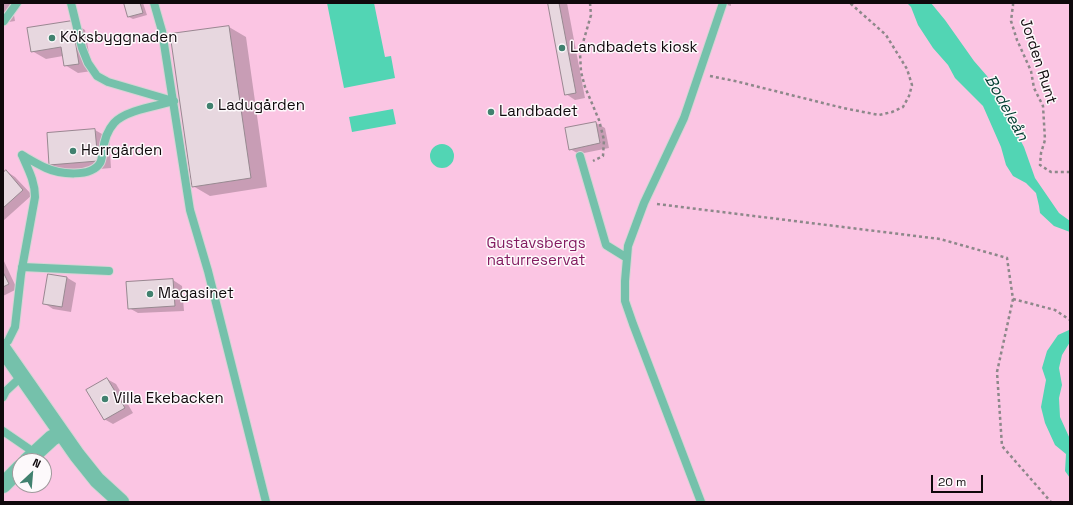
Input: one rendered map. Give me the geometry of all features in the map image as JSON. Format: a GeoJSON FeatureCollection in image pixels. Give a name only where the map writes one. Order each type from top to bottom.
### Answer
{"type":"FeatureCollection","features":[{"type":"Feature","properties":{"kind":"street"},"geometry":{"type":"LineString","coordinates":[[3,349],[61,433],[97,480],[121,502]]}},
{"type":"Feature","properties":{"kind":"street"},"geometry":{"type":"LineString","coordinates":[[35,453],[52,438],[61,433]]}},
{"type":"Feature","properties":{"kind":"street"},"geometry":{"type":"LineString","coordinates":[[3,485],[12,476]]}},
{"type":"Feature","properties":{"kind":"lane"},"geometry":{"type":"LineString","coordinates":[[4,21],[17,3]]}},
{"type":"Feature","properties":{"kind":"lane"},"geometry":{"type":"LineString","coordinates":[[71,3],[82,48],[88,63],[98,76],[108,82],[174,101]]}},
{"type":"Feature","properties":{"kind":"lane"},"geometry":{"type":"LineString","coordinates":[[154,3],[162,31],[190,210],[208,271],[266,502]]}},
{"type":"Feature","properties":{"kind":"lane"},"geometry":{"type":"LineString","coordinates":[[701,502],[632,324],[625,301],[624,281],[628,246],[644,203],[684,118],[723,3]]}},
{"type":"Feature","properties":{"kind":"lane"},"geometry":{"type":"LineString","coordinates":[[3,345],[8,341],[15,327],[22,267],[35,197],[33,178],[22,154],[41,166],[57,172],[86,172],[100,162],[108,131],[121,117],[174,101]]}},
{"type":"Feature","properties":{"kind":"lane"},"geometry":{"type":"LineString","coordinates":[[580,156],[606,245],[627,258]]}},
{"type":"Feature","properties":{"kind":"lane"},"geometry":{"type":"LineString","coordinates":[[22,267],[109,271]]}},
{"type":"Feature","properties":{"kind":"lane"},"geometry":{"type":"LineString","coordinates":[[3,397],[6,391],[22,376]]}},
{"type":"Feature","properties":{"kind":"lane"},"geometry":{"type":"LineString","coordinates":[[3,431],[27,453]]}},
{"type":"Feature","properties":{"kind":"path"},"geometry":{"type":"LineString","coordinates":[[584,166],[603,156],[604,140],[599,120],[585,87],[581,72],[580,53],[591,15],[590,3]]}},
{"type":"Feature","properties":{"kind":"path"},"geometry":{"type":"LineString","coordinates":[[700,74],[735,81],[843,108],[879,115],[892,112],[903,107],[909,96],[912,85],[907,69],[886,35],[850,3]]}},
{"type":"Feature","properties":{"kind":"path","name":"Jorden Runt"},"geometry":{"type":"LineString","coordinates":[[1012,3],[1014,5],[1011,21],[1017,40],[1031,71],[1034,88],[1043,106],[1045,140],[1041,152],[1040,165],[1051,172],[1070,172]]}},
{"type":"Feature","properties":{"kind":"path"},"geometry":{"type":"LineString","coordinates":[[644,203],[940,239],[1007,258],[1013,299],[997,372],[1002,446],[1051,502]]}},
{"type":"Feature","properties":{"kind":"path"},"geometry":{"type":"LineString","coordinates":[[1013,299],[1055,310],[1070,320]]}},
{"type":"Feature","properties":{"kind":"green space","name":"Gustavsbergs naturreservat"},"geometry":{"type":"Polygon","coordinates":[[[3,3],[1070,3],[1070,502],[3,502],[3,3]]]}},
{"type":"Feature","properties":{"kind":"shaded area"},"geometry":{"type":"Polygon","coordinates":[[[327,3],[374,3],[385,57],[391,56],[395,78],[344,88],[327,3]]]}},
{"type":"Feature","properties":{"kind":"shaded area","name":"Bodeleån"},"geometry":{"type":"Polygon","coordinates":[[[907,3],[931,3],[987,76],[1024,147],[1035,178],[1059,213],[1070,221],[1070,232],[1054,226],[1040,213],[1036,193],[1026,183],[1013,176],[1006,165],[1001,147],[983,106],[955,78],[948,65],[933,48],[918,25],[911,7],[907,3]]]}},
{"type":"Feature","properties":{"kind":"shaded area"},"geometry":{"type":"Polygon","coordinates":[[[393,109],[396,124],[352,132],[349,117],[393,109]]]}},
{"type":"Feature","properties":{"kind":"shaded area"},"geometry":{"type":"Polygon","coordinates":[[[442,144],[447,145],[453,151],[453,161],[447,167],[442,168],[437,167],[431,161],[430,156],[431,151],[437,145],[442,144]]]}},
{"type":"Feature","properties":{"kind":"shaded area"},"geometry":{"type":"Polygon","coordinates":[[[1070,326],[1070,342],[1062,355],[1059,368],[1062,385],[1059,398],[1060,417],[1070,439],[1070,478],[1065,471],[1066,454],[1055,445],[1045,423],[1041,407],[1046,380],[1042,368],[1047,351],[1058,335],[1069,330],[1070,326]]]}},
{"type":"Feature","properties":{"kind":"building"},"geometry":{"type":"Polygon","coordinates":[[[124,3],[140,3],[143,13],[128,17],[124,3]]]}},
{"type":"Feature","properties":{"kind":"building","name":"Landbadets kiosk"},"geometry":{"type":"Polygon","coordinates":[[[548,3],[559,3],[576,93],[565,95],[548,3]]]}},
{"type":"Feature","properties":{"kind":"building","name":"Köksbyggnaden"},"geometry":{"type":"Polygon","coordinates":[[[72,21],[79,64],[64,66],[61,47],[31,52],[27,28],[72,21]]]}},
{"type":"Feature","properties":{"kind":"building","name":"Ladugården"},"geometry":{"type":"Polygon","coordinates":[[[229,26],[251,178],[192,187],[170,34],[229,26]]]}},
{"type":"Feature","properties":{"kind":"building"},"geometry":{"type":"Polygon","coordinates":[[[596,122],[600,143],[569,150],[565,128],[596,122]]]}},
{"type":"Feature","properties":{"kind":"building","name":"Herrgården"},"geometry":{"type":"Polygon","coordinates":[[[95,129],[98,161],[49,165],[47,133],[95,129]]]}},
{"type":"Feature","properties":{"kind":"building"},"geometry":{"type":"Polygon","coordinates":[[[6,170],[23,190],[3,208],[3,173],[6,170]]]}},
{"type":"Feature","properties":{"kind":"building"},"geometry":{"type":"Polygon","coordinates":[[[3,272],[9,284],[3,287],[3,272]]]}},
{"type":"Feature","properties":{"kind":"building"},"geometry":{"type":"Polygon","coordinates":[[[48,274],[67,277],[62,307],[43,304],[48,274]]]}},
{"type":"Feature","properties":{"kind":"building","name":"Magasinet"},"geometry":{"type":"Polygon","coordinates":[[[173,279],[175,306],[128,309],[126,282],[173,279]]]}},
{"type":"Feature","properties":{"kind":"building","name":"Villa Ekebacken"},"geometry":{"type":"Polygon","coordinates":[[[107,378],[125,408],[104,420],[86,390],[107,378]]]}},
{"type":"Feature","properties":{"kind":"place","name":"Köksbyggnaden"},"geometry":{"type":"Point","coordinates":[52,38]}},
{"type":"Feature","properties":{"kind":"place","name":"Landbadets kiosk"},"geometry":{"type":"Point","coordinates":[562,48]}},
{"type":"Feature","properties":{"kind":"place","name":"Ladugården"},"geometry":{"type":"Point","coordinates":[210,106]}},
{"type":"Feature","properties":{"kind":"place","name":"Landbadet"},"geometry":{"type":"Point","coordinates":[491,112]}},
{"type":"Feature","properties":{"kind":"place","name":"Herrgården"},"geometry":{"type":"Point","coordinates":[73,151]}},
{"type":"Feature","properties":{"kind":"place","name":"Magasinet"},"geometry":{"type":"Point","coordinates":[150,294]}},
{"type":"Feature","properties":{"kind":"place","name":"Villa Ekebacken"},"geometry":{"type":"Point","coordinates":[105,399]}}]}
